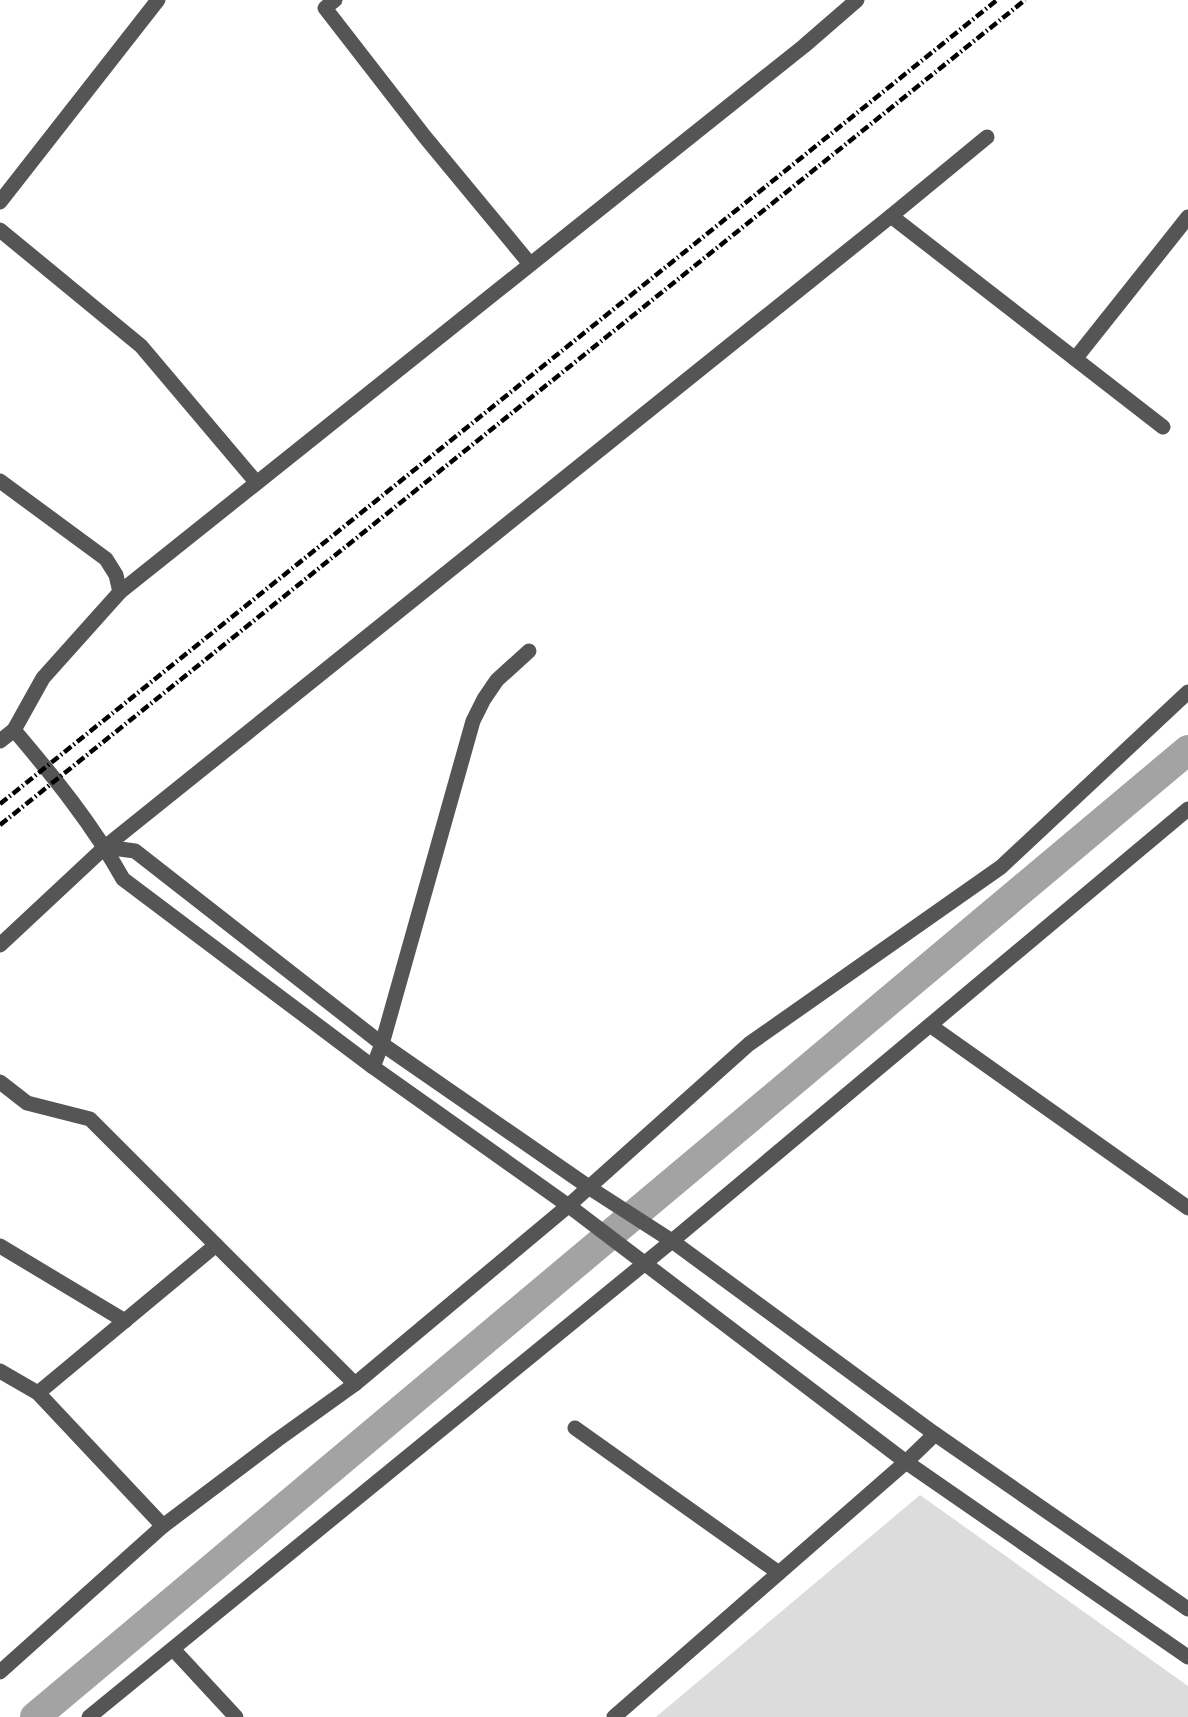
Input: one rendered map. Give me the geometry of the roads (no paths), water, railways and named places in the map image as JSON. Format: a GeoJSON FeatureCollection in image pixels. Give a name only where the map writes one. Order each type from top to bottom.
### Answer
{"type":"FeatureCollection","features":[{"type":"Feature","properties":{"kind":"street"},"geometry":{"type":"LineString","coordinates":[[0,202],[158,0]]}},
{"type":"Feature","properties":{"kind":"street"},"geometry":{"type":"LineString","coordinates":[[335,0],[325,8],[425,137],[530,264]]}},
{"type":"Feature","properties":{"kind":"street"},"geometry":{"type":"LineString","coordinates":[[0,741],[14,730],[43,678],[120,592],[804,46],[857,0]]}},
{"type":"Feature","properties":{"kind":"street"},"geometry":{"type":"LineString","coordinates":[[0,945],[105,847],[987,137]]}},
{"type":"Feature","properties":{"kind":"street"},"geometry":{"type":"LineString","coordinates":[[891,216],[1163,427]]}},
{"type":"Feature","properties":{"kind":"street"},"geometry":{"type":"LineString","coordinates":[[1076,359],[1188,217]]}},
{"type":"Feature","properties":{"kind":"street"},"geometry":{"type":"LineString","coordinates":[[0,230],[141,346],[256,482]]}},
{"type":"Feature","properties":{"kind":"street"},"geometry":{"type":"LineString","coordinates":[[0,481],[106,559],[116,575],[120,592]]}},
{"type":"Feature","properties":{"kind":"street"},"geometry":{"type":"LineString","coordinates":[[373,1067],[382,1044],[473,721],[497,680],[529,651]]}},
{"type":"Feature","properties":{"kind":"street"},"geometry":{"type":"LineString","coordinates":[[0,1672],[163,1526],[355,1384],[593,1190],[749,1044],[1001,867],[1188,692]]}},
{"type":"Feature","properties":{"kind":"street"},"geometry":{"type":"LineString","coordinates":[[14,730],[56,780],[105,847],[123,879],[373,1067],[571,1207],[906,1462],[1188,1657]]}},
{"type":"Feature","properties":{"kind":"street"},"geometry":{"type":"LineString","coordinates":[[89,1717],[645,1264],[1188,809]]}},
{"type":"Feature","properties":{"kind":"street"},"geometry":{"type":"LineString","coordinates":[[105,847],[135,851],[382,1044],[593,1190],[672,1241],[935,1434],[1188,1609]]}},
{"type":"Feature","properties":{"kind":"street"},"geometry":{"type":"LineString","coordinates":[[931,1026],[1188,1208]]}},
{"type":"Feature","properties":{"kind":"street"},"geometry":{"type":"LineString","coordinates":[[0,1082],[27,1103],[90,1119],[355,1384]]}},
{"type":"Feature","properties":{"kind":"street"},"geometry":{"type":"LineString","coordinates":[[38,1393],[216,1245]]}},
{"type":"Feature","properties":{"kind":"street"},"geometry":{"type":"LineString","coordinates":[[0,1246],[125,1321]]}},
{"type":"Feature","properties":{"kind":"street"},"geometry":{"type":"LineString","coordinates":[[0,1371],[38,1393],[163,1526]]}},
{"type":"Feature","properties":{"kind":"street"},"geometry":{"type":"LineString","coordinates":[[575,1428],[779,1573]]}},
{"type":"Feature","properties":{"kind":"street"},"geometry":{"type":"LineString","coordinates":[[614,1717],[906,1462],[935,1434]]}},
{"type":"Feature","properties":{"kind":"street"},"geometry":{"type":"LineString","coordinates":[[173,1649],[236,1717]]}},
{"type":"Feature","properties":{"kind":"waterway"},"geometry":{"type":"LineString","coordinates":[[35,1717],[1188,750]]}},
{"type":"Feature","properties":{"kind":"railway"},"geometry":{"type":"LineString","coordinates":[[0,804],[997,0]]}},
{"type":"Feature","properties":{"kind":"railway"},"geometry":{"type":"LineString","coordinates":[[0,825],[1025,0]]}}]}
